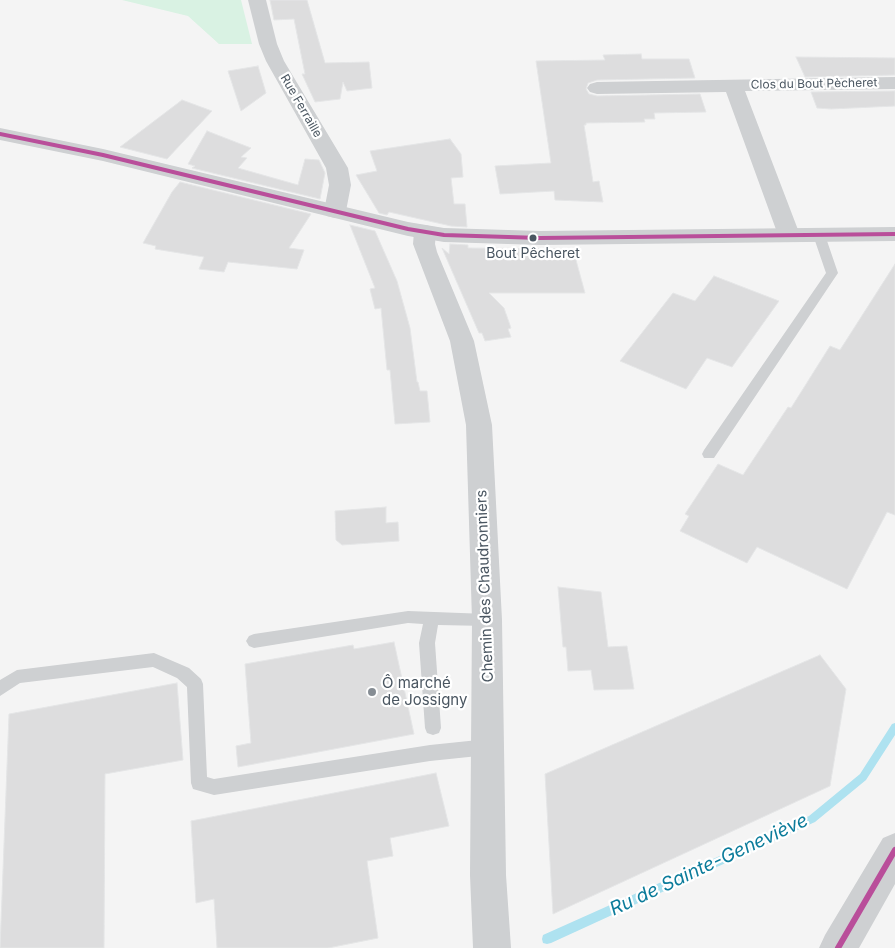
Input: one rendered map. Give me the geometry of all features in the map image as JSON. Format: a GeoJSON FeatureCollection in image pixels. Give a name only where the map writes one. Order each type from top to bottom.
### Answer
{"type":"FeatureCollection","features":[{"type":"Feature","properties":{"kind":"street","name":"Rue Ferraille"},"geometry":{"type":"LineString","coordinates":[[257,0],[268,44],[275,61],[337,168],[340,185],[334,211]]}},
{"type":"Feature","properties":{"kind":"street","name":"Clos du Bout Pècheret"},"geometry":{"type":"LineString","coordinates":[[597,88],[895,83]]}},
{"type":"Feature","properties":{"kind":"street","name":"Clos du Bout Pècheret"},"geometry":{"type":"LineString","coordinates":[[733,85],[789,235]]}},
{"type":"Feature","properties":{"kind":"street"},"geometry":{"type":"LineString","coordinates":[[0,134],[146,165],[425,232],[540,238],[895,234]]}},
{"type":"Feature","properties":{"kind":"street","name":"Chemin des Chaudronniers"},"geometry":{"type":"LineString","coordinates":[[425,232],[424,244],[426,252],[462,342],[479,425],[487,620],[489,747],[488,875],[492,948]]}},
{"type":"Feature","properties":{"kind":"street"},"geometry":{"type":"LineString","coordinates":[[838,948],[895,850]]}},
{"type":"Feature","properties":{"kind":"lane"},"geometry":{"type":"LineString","coordinates":[[708,454],[832,273],[818,235]]}},
{"type":"Feature","properties":{"kind":"lane"},"geometry":{"type":"LineString","coordinates":[[254,641],[408,617],[487,620]]}},
{"type":"Feature","properties":{"kind":"lane"},"geometry":{"type":"LineString","coordinates":[[432,618],[427,643],[433,728]]}},
{"type":"Feature","properties":{"kind":"lane"},"geometry":{"type":"LineString","coordinates":[[0,689],[17,677],[154,660],[183,673],[194,684],[199,783],[214,787],[430,753],[489,747]]}},
{"type":"Feature","properties":{"kind":"green space"},"geometry":{"type":"Polygon","coordinates":[[[122,0],[241,0],[252,44],[219,44],[188,16],[122,0]]]}},
{"type":"Feature","properties":{"kind":"building"},"geometry":{"type":"Polygon","coordinates":[[[270,0],[307,0],[325,63],[369,62],[372,88],[347,91],[343,82],[340,99],[315,102],[302,74],[305,74],[294,19],[274,20],[270,0]]]}},
{"type":"Feature","properties":{"kind":"building"},"geometry":{"type":"Polygon","coordinates":[[[641,54],[642,59],[689,59],[695,78],[597,80],[588,83],[586,89],[589,94],[597,96],[700,94],[706,112],[654,113],[655,119],[644,119],[645,122],[586,123],[584,125],[593,182],[599,181],[603,202],[555,200],[554,191],[500,194],[495,166],[551,163],[536,61],[605,60],[603,55],[641,54]]]}},
{"type":"Feature","properties":{"kind":"building"},"geometry":{"type":"Polygon","coordinates":[[[796,57],[895,58],[895,75],[805,77],[796,57]]]}},
{"type":"Feature","properties":{"kind":"building"},"geometry":{"type":"Polygon","coordinates":[[[258,66],[266,93],[241,111],[228,71],[258,66]]]}},
{"type":"Feature","properties":{"kind":"building"},"geometry":{"type":"Polygon","coordinates":[[[895,91],[895,106],[831,109],[817,108],[811,92],[895,91]]]}},
{"type":"Feature","properties":{"kind":"building"},"geometry":{"type":"Polygon","coordinates":[[[182,100],[212,111],[167,159],[120,147],[182,100]]]}},
{"type":"Feature","properties":{"kind":"building"},"geometry":{"type":"Polygon","coordinates":[[[207,131],[251,148],[241,157],[247,158],[238,168],[298,185],[305,159],[319,160],[325,173],[320,199],[192,168],[195,166],[188,164],[207,131]]]}},
{"type":"Feature","properties":{"kind":"building"},"geometry":{"type":"Polygon","coordinates":[[[450,139],[461,154],[463,177],[451,178],[454,204],[465,204],[467,227],[451,226],[389,212],[387,215],[379,213],[356,175],[377,171],[370,151],[450,139]]]}},
{"type":"Feature","properties":{"kind":"building"},"geometry":{"type":"Polygon","coordinates":[[[180,182],[311,214],[289,248],[304,250],[297,269],[228,262],[224,272],[199,269],[204,257],[155,249],[156,246],[143,243],[172,192],[180,182]]]}},
{"type":"Feature","properties":{"kind":"building"},"geometry":{"type":"Polygon","coordinates":[[[350,225],[375,231],[397,281],[410,328],[417,382],[420,391],[427,391],[430,422],[395,424],[390,370],[387,370],[381,308],[375,309],[370,289],[375,288],[350,225]]]}},
{"type":"Feature","properties":{"kind":"building"},"geometry":{"type":"Polygon","coordinates":[[[450,244],[468,245],[468,248],[573,249],[585,293],[489,293],[504,308],[511,328],[508,329],[511,337],[485,341],[482,333],[479,333],[442,248],[449,254],[450,244]]]}},
{"type":"Feature","properties":{"kind":"building"},"geometry":{"type":"Polygon","coordinates":[[[895,264],[895,515],[887,512],[847,589],[757,547],[747,563],[680,531],[689,516],[685,514],[718,464],[743,475],[788,407],[791,408],[830,346],[840,350],[895,264]]]}},
{"type":"Feature","properties":{"kind":"building"},"geometry":{"type":"Polygon","coordinates":[[[714,276],[779,301],[732,367],[707,358],[686,389],[620,361],[673,293],[695,301],[714,276]]]}},
{"type":"Feature","properties":{"kind":"building"},"geometry":{"type":"Polygon","coordinates":[[[386,507],[386,523],[398,522],[399,541],[342,545],[336,540],[335,511],[386,507]]]}},
{"type":"Feature","properties":{"kind":"building"},"geometry":{"type":"Polygon","coordinates":[[[558,587],[601,592],[608,647],[627,646],[634,689],[594,690],[591,670],[568,671],[566,647],[563,647],[558,587]]]}},
{"type":"Feature","properties":{"kind":"building"},"geometry":{"type":"Polygon","coordinates":[[[394,642],[414,734],[238,767],[236,746],[251,743],[245,664],[353,645],[354,649],[394,642]]]}},
{"type":"Feature","properties":{"kind":"building"},"geometry":{"type":"Polygon","coordinates":[[[820,655],[846,689],[830,786],[553,914],[545,774],[820,655]]]}},
{"type":"Feature","properties":{"kind":"building"},"geometry":{"type":"Polygon","coordinates":[[[177,683],[183,760],[105,774],[104,948],[0,948],[9,714],[177,683]]]}},
{"type":"Feature","properties":{"kind":"building"},"geometry":{"type":"Polygon","coordinates":[[[436,773],[449,826],[390,838],[393,856],[367,861],[378,938],[328,948],[217,948],[214,899],[196,903],[191,821],[436,773]]]}},
{"type":"Feature","properties":{"kind":"waterway","name":"Ru de Sainte-Geneviève"},"geometry":{"type":"LineString","coordinates":[[547,939],[812,819],[863,777],[895,727]]}},
{"type":"Feature","properties":{"kind":"transit line"},"geometry":{"type":"LineString","coordinates":[[0,134],[103,155],[408,229],[444,235],[540,238],[895,234]]}},
{"type":"Feature","properties":{"kind":"transit line"},"geometry":{"type":"LineString","coordinates":[[838,948],[895,850]]}},
{"type":"Feature","properties":{"kind":"place","name":"Bout Pêcheret"},"geometry":{"type":"Point","coordinates":[533,238]}},
{"type":"Feature","properties":{"kind":"place","name":"Ô marché de Jossigny"},"geometry":{"type":"Point","coordinates":[372,692]}}]}
